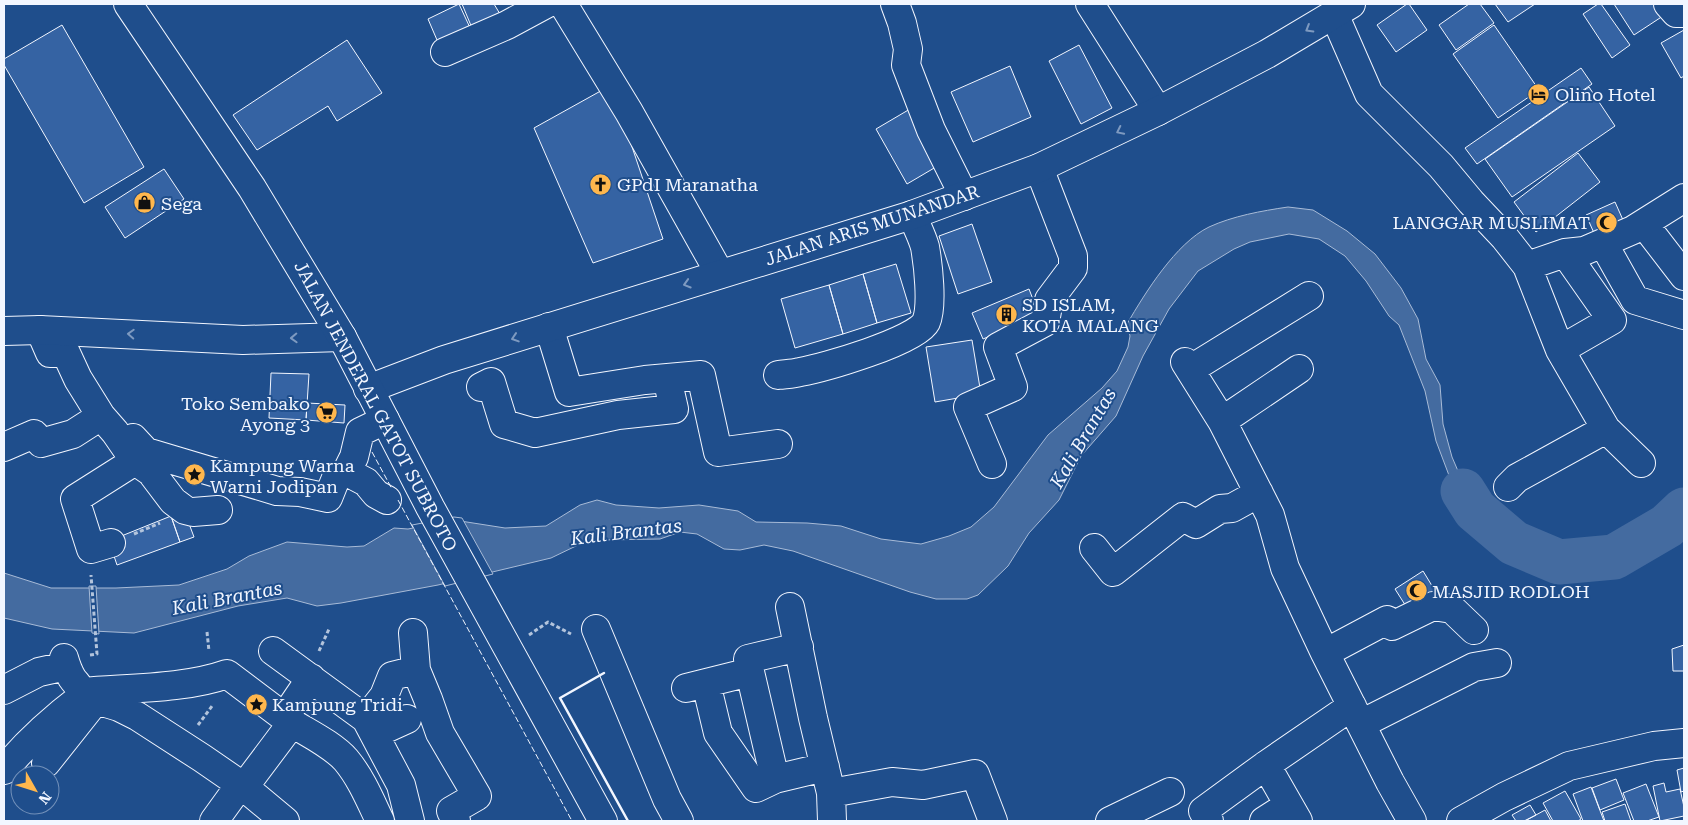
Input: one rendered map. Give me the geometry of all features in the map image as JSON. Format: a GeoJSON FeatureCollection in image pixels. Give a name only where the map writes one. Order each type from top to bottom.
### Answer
{"type":"FeatureCollection","features":[{"type":"Feature","properties":{"kind":"main road","name":"JALAN JENDERAL GATOT SUBROTO"},"geometry":{"type":"LineString","coordinates":[[128,4],[252,188],[342,337],[430,507],[512,640],[603,821]]}},
{"type":"Feature","properties":{"kind":"main road"},"geometry":{"type":"LineString","coordinates":[[445,52],[507,25],[546,4]]}},
{"type":"Feature","properties":{"kind":"main road"},"geometry":{"type":"LineString","coordinates":[[563,4],[629,112],[720,274]]}},
{"type":"Feature","properties":{"kind":"main road"},"geometry":{"type":"LineString","coordinates":[[895,4],[908,49],[906,65],[931,130],[964,196]]}},
{"type":"Feature","properties":{"kind":"main road"},"geometry":{"type":"LineString","coordinates":[[1090,4],[1158,112]]}},
{"type":"Feature","properties":{"kind":"main road"},"geometry":{"type":"LineString","coordinates":[[1668,4],[1676,13],[1684,13]]}},
{"type":"Feature","properties":{"kind":"main road"},"geometry":{"type":"LineString","coordinates":[[1342,9],[1344,39],[1369,94],[1440,166],[1505,238],[1527,266],[1560,350],[1606,429],[1641,463]]}},
{"type":"Feature","properties":{"kind":"main road","name":"JALAN ARIS MUNANDAR"},"geometry":{"type":"LineString","coordinates":[[368,389],[438,362],[912,215],[1039,168],[1158,112],[1267,54],[1342,9]]}},
{"type":"Feature","properties":{"kind":"main road"},"geometry":{"type":"LineString","coordinates":[[992,464],[968,406],[1013,387],[998,347],[1045,322],[1049,300],[1073,268],[1073,256],[1039,168]]}},
{"type":"Feature","properties":{"kind":"main road"},"geometry":{"type":"LineString","coordinates":[[1527,266],[1565,253],[1584,251],[1603,243],[1644,224],[1684,198]]}},
{"type":"Feature","properties":{"kind":"main road"},"geometry":{"type":"LineString","coordinates":[[778,375],[800,372],[875,350],[920,330],[925,324],[928,315],[930,293],[924,246],[912,215]]}},
{"type":"Feature","properties":{"kind":"main road"},"geometry":{"type":"LineString","coordinates":[[1644,224],[1684,276]]}},
{"type":"Feature","properties":{"kind":"main road"},"geometry":{"type":"LineString","coordinates":[[1603,243],[1634,300],[1684,315]]}},
{"type":"Feature","properties":{"kind":"main road"},"geometry":{"type":"LineString","coordinates":[[1560,350],[1612,320],[1565,253]]}},
{"type":"Feature","properties":{"kind":"main road"},"geometry":{"type":"LineString","coordinates":[[1309,296],[1188,366],[1222,421],[1270,515],[1285,568],[1325,653],[1390,782],[1412,821]]}},
{"type":"Feature","properties":{"kind":"main road"},"geometry":{"type":"LineString","coordinates":[[550,327],[569,392],[701,374],[718,452],[778,444]]}},
{"type":"Feature","properties":{"kind":"main road"},"geometry":{"type":"LineString","coordinates":[[4,331],[40,330],[243,340],[342,337]]}},
{"type":"Feature","properties":{"kind":"main road"},"geometry":{"type":"LineString","coordinates":[[40,330],[50,352],[66,353],[78,379],[108,424],[135,461],[151,472],[173,501],[185,510],[193,512],[218,510]]}},
{"type":"Feature","properties":{"kind":"main road"},"geometry":{"type":"LineString","coordinates":[[1222,421],[1300,369]]}},
{"type":"Feature","properties":{"kind":"main road"},"geometry":{"type":"LineString","coordinates":[[481,388],[491,382],[504,424],[535,433],[618,415],[674,409],[667,378]]}},
{"type":"Feature","properties":{"kind":"main road"},"geometry":{"type":"LineString","coordinates":[[4,448],[34,434],[40,443],[108,424],[132,437],[146,452],[277,491],[300,492],[328,498],[354,457],[360,432],[385,420]]}},
{"type":"Feature","properties":{"kind":"main road"},"geometry":{"type":"LineString","coordinates":[[1508,486],[1517,478],[1606,429]]}},
{"type":"Feature","properties":{"kind":"main road"},"geometry":{"type":"LineString","coordinates":[[111,543],[91,549],[75,499],[135,461]]}},
{"type":"Feature","properties":{"kind":"main road"},"geometry":{"type":"LineString","coordinates":[[344,473],[366,482],[376,494],[387,500]]}},
{"type":"Feature","properties":{"kind":"main road"},"geometry":{"type":"LineString","coordinates":[[1094,548],[1113,572],[1183,517],[1196,524],[1220,509],[1232,508],[1259,494]]}},
{"type":"Feature","properties":{"kind":"main road"},"geometry":{"type":"LineString","coordinates":[[1325,653],[1387,620],[1392,626],[1433,606],[1452,609],[1474,630]]}},
{"type":"Feature","properties":{"kind":"main road"},"geometry":{"type":"LineString","coordinates":[[790,607],[831,793],[832,821]]}},
{"type":"Feature","properties":{"kind":"main road"},"geometry":{"type":"LineString","coordinates":[[413,633],[416,670],[440,733],[477,796],[452,811],[456,821]]}},
{"type":"Feature","properties":{"kind":"main road"},"geometry":{"type":"LineString","coordinates":[[597,633],[667,799],[679,821]]}},
{"type":"Feature","properties":{"kind":"main road"},"geometry":{"type":"LineString","coordinates":[[775,779],[748,659],[798,647]]}},
{"type":"Feature","properties":{"kind":"main road"},"geometry":{"type":"LineString","coordinates":[[273,651],[311,678],[370,727],[401,785],[410,821]]}},
{"type":"Feature","properties":{"kind":"main road"},"geometry":{"type":"LineString","coordinates":[[4,690],[39,672],[65,662],[73,679],[87,696],[137,716],[242,786],[285,821]]}},
{"type":"Feature","properties":{"kind":"main road"},"geometry":{"type":"LineString","coordinates":[[1209,821],[1204,811],[1266,765],[1357,715],[1474,667],[1498,663]]}},
{"type":"Feature","properties":{"kind":"main road"},"geometry":{"type":"LineString","coordinates":[[370,727],[392,676],[416,670]]}},
{"type":"Feature","properties":{"kind":"main road"},"geometry":{"type":"LineString","coordinates":[[750,672],[696,686],[718,733],[756,788],[775,779],[825,767]]}},
{"type":"Feature","properties":{"kind":"main road"},"geometry":{"type":"LineString","coordinates":[[4,770],[18,753],[53,719],[87,696],[187,684],[227,674],[338,752],[346,760],[364,787],[380,821]]}},
{"type":"Feature","properties":{"kind":"main road"},"geometry":{"type":"LineString","coordinates":[[214,821],[242,786],[290,717],[311,678]]}},
{"type":"Feature","properties":{"kind":"main road"},"geometry":{"type":"LineString","coordinates":[[46,763],[87,696]]}},
{"type":"Feature","properties":{"kind":"main road"},"geometry":{"type":"LineString","coordinates":[[370,727],[406,719]]}},
{"type":"Feature","properties":{"kind":"main road"},"geometry":{"type":"LineString","coordinates":[[1461,821],[1504,796],[1569,766],[1654,746],[1684,743]]}},
{"type":"Feature","properties":{"kind":"main road"},"geometry":{"type":"LineString","coordinates":[[1264,821],[1293,813],[1266,765]]}},
{"type":"Feature","properties":{"kind":"main road"},"geometry":{"type":"LineString","coordinates":[[831,793],[892,782],[923,784],[974,774],[993,821]]}},
{"type":"Feature","properties":{"kind":"main road"},"geometry":{"type":"LineString","coordinates":[[1110,821],[1170,792]]}},
{"type":"Feature","properties":{"kind":"path"},"geometry":{"type":"LineString","coordinates":[[91,567],[97,654]]}},
{"type":"Feature","properties":{"kind":"path"},"geometry":{"type":"LineString","coordinates":[[512,640],[548,622],[585,640],[597,633]]}},
{"type":"Feature","properties":{"kind":"path"},"geometry":{"type":"LineString","coordinates":[[184,746],[218,697],[206,688],[204,680]]}},
{"type":"Feature","properties":{"kind":"water"},"geometry":{"type":"Polygon","coordinates":[[[1288,207],[1313,210],[1347,231],[1375,254],[1401,288],[1418,319],[1426,359],[1440,385],[1443,424],[1452,457],[1464,485],[1486,507],[1511,525],[1498,545],[1467,520],[1456,502],[1450,478],[1436,441],[1425,391],[1399,325],[1389,316],[1366,281],[1345,256],[1319,239],[1289,234],[1250,242],[1234,249],[1198,271],[1169,309],[1143,356],[1116,416],[1081,456],[1059,500],[1029,533],[1008,566],[978,595],[967,599],[936,599],[910,592],[793,551],[764,545],[740,550],[724,549],[697,534],[680,532],[660,539],[602,540],[578,545],[551,558],[438,585],[341,603],[317,606],[287,598],[238,606],[134,633],[52,629],[4,618],[4,573],[51,588],[116,588],[179,585],[227,569],[249,556],[287,542],[347,547],[364,546],[394,528],[408,529],[454,520],[505,528],[546,526],[580,505],[597,500],[616,505],[659,508],[699,505],[738,511],[756,522],[841,526],[881,539],[921,544],[949,536],[971,527],[994,507],[1048,435],[1102,388],[1117,371],[1128,347],[1130,336],[1127,324],[1162,270],[1185,245],[1197,234],[1218,223],[1247,214],[1288,207]]]}},
{"type":"Feature","properties":{"kind":"pier"},"geometry":{"type":"Polygon","coordinates":[[[454,517],[462,518],[493,574],[445,586],[412,525],[454,517]]]}},
{"type":"Feature","properties":{"kind":"pier"},"geometry":{"type":"Polygon","coordinates":[[[89,586],[96,586],[99,634],[92,633],[89,586]]]}},
{"type":"Feature","properties":{"kind":"building"},"geometry":{"type":"Polygon","coordinates":[[[459,4],[472,32],[440,47],[428,19],[459,4]]]}},
{"type":"Feature","properties":{"kind":"building"},"geometry":{"type":"Polygon","coordinates":[[[462,4],[494,4],[500,14],[472,28],[462,4]]]}},
{"type":"Feature","properties":{"kind":"building"},"geometry":{"type":"Polygon","coordinates":[[[1409,4],[1427,30],[1396,52],[1377,25],[1409,4]]]}},
{"type":"Feature","properties":{"kind":"building"},"geometry":{"type":"Polygon","coordinates":[[[1469,4],[1480,4],[1494,23],[1456,50],[1439,25],[1469,4]]]}},
{"type":"Feature","properties":{"kind":"building"},"geometry":{"type":"Polygon","coordinates":[[[1495,4],[1535,4],[1508,22],[1495,4]]]}},
{"type":"Feature","properties":{"kind":"building"},"geometry":{"type":"Polygon","coordinates":[[[1601,4],[1630,45],[1612,58],[1583,14],[1601,4]]]}},
{"type":"Feature","properties":{"kind":"building"},"geometry":{"type":"Polygon","coordinates":[[[1614,4],[1659,4],[1666,14],[1634,35],[1614,4]]]}},
{"type":"Feature","properties":{"kind":"building"},"geometry":{"type":"Polygon","coordinates":[[[62,25],[144,167],[84,203],[4,65],[4,59],[62,25]]]}},
{"type":"Feature","properties":{"kind":"building"},"geometry":{"type":"Polygon","coordinates":[[[1494,25],[1539,90],[1498,118],[1453,54],[1494,25]]]}},
{"type":"Feature","properties":{"kind":"building"},"geometry":{"type":"Polygon","coordinates":[[[1684,30],[1684,76],[1681,78],[1661,43],[1684,30]]]}},
{"type":"Feature","properties":{"kind":"building"},"geometry":{"type":"Polygon","coordinates":[[[347,40],[382,93],[337,121],[328,106],[257,150],[233,115],[347,40]]]}},
{"type":"Feature","properties":{"kind":"building"},"geometry":{"type":"Polygon","coordinates":[[[1079,45],[1112,108],[1081,124],[1049,61],[1079,45]]]}},
{"type":"Feature","properties":{"kind":"building"},"geometry":{"type":"Polygon","coordinates":[[[1010,66],[1031,117],[973,142],[951,92],[1010,66]]]}},
{"type":"Feature","properties":{"kind":"building"},"geometry":{"type":"Polygon","coordinates":[[[1581,68],[1592,84],[1477,164],[1465,148],[1581,68]]]}},
{"type":"Feature","properties":{"kind":"building"},"geometry":{"type":"Polygon","coordinates":[[[1589,87],[1615,126],[1512,197],[1485,159],[1589,87]]]}},
{"type":"Feature","properties":{"kind":"building","name":"GPdI Maranatha"},"geometry":{"type":"Polygon","coordinates":[[[606,88],[622,117],[663,239],[593,263],[534,128],[606,88]]]}},
{"type":"Feature","properties":{"kind":"building"},"geometry":{"type":"Polygon","coordinates":[[[910,109],[941,164],[907,184],[876,129],[910,109]]]}},
{"type":"Feature","properties":{"kind":"building"},"geometry":{"type":"Polygon","coordinates":[[[1578,153],[1600,182],[1536,232],[1514,202],[1578,153]]]}},
{"type":"Feature","properties":{"kind":"building","name":"Sega"},"geometry":{"type":"Polygon","coordinates":[[[164,169],[184,199],[125,238],[105,207],[164,169]]]}},
{"type":"Feature","properties":{"kind":"building","name":"LANGGAR MUSLIMAT"},"geometry":{"type":"Polygon","coordinates":[[[1615,202],[1627,229],[1598,242],[1586,215],[1615,202]]]}},
{"type":"Feature","properties":{"kind":"building"},"geometry":{"type":"Polygon","coordinates":[[[972,224],[992,282],[958,294],[939,236],[972,224]]]}},
{"type":"Feature","properties":{"kind":"building"},"geometry":{"type":"Polygon","coordinates":[[[896,264],[911,313],[877,323],[863,274],[896,264]]]}},
{"type":"Feature","properties":{"kind":"building"},"geometry":{"type":"Polygon","coordinates":[[[863,274],[877,323],[843,334],[829,285],[863,274]]]}},
{"type":"Feature","properties":{"kind":"building"},"geometry":{"type":"Polygon","coordinates":[[[829,285],[843,334],[795,348],[781,299],[829,285]]]}},
{"type":"Feature","properties":{"kind":"building","name":"SD ISLAM, KOTA MALANG"},"geometry":{"type":"Polygon","coordinates":[[[1029,289],[1039,315],[983,339],[972,313],[1029,289]]]}},
{"type":"Feature","properties":{"kind":"building"},"geometry":{"type":"Polygon","coordinates":[[[972,340],[981,394],[935,402],[926,347],[972,340]]]}},
{"type":"Feature","properties":{"kind":"building"},"geometry":{"type":"Polygon","coordinates":[[[271,373],[309,374],[306,420],[269,418],[271,373]]]}},
{"type":"Feature","properties":{"kind":"building","name":"Toko Sembako Ayong 3"},"geometry":{"type":"Polygon","coordinates":[[[307,403],[345,405],[344,423],[306,420],[307,403]]]}},
{"type":"Feature","properties":{"kind":"building"},"geometry":{"type":"Polygon","coordinates":[[[185,513],[194,537],[180,542],[172,519],[185,513]]]}},
{"type":"Feature","properties":{"kind":"building"},"geometry":{"type":"Polygon","coordinates":[[[171,516],[180,542],[117,565],[109,541],[171,516]]]}},
{"type":"Feature","properties":{"kind":"building","name":"MASJID RODLOH"},"geometry":{"type":"Polygon","coordinates":[[[1423,571],[1437,594],[1409,611],[1395,589],[1423,571]]]}},
{"type":"Feature","properties":{"kind":"building"},"geometry":{"type":"Polygon","coordinates":[[[1684,645],[1684,671],[1673,671],[1672,649],[1684,645]]]}},
{"type":"Feature","properties":{"kind":"building"},"geometry":{"type":"Polygon","coordinates":[[[1684,768],[1684,791],[1681,792],[1677,770],[1684,768]]]}},
{"type":"Feature","properties":{"kind":"building"},"geometry":{"type":"Polygon","coordinates":[[[1616,779],[1624,800],[1600,810],[1592,788],[1616,779]]]}},
{"type":"Feature","properties":{"kind":"building"},"geometry":{"type":"Polygon","coordinates":[[[1664,783],[1666,792],[1680,789],[1684,816],[1660,821],[1653,786],[1664,783]]]}},
{"type":"Feature","properties":{"kind":"building"},"geometry":{"type":"Polygon","coordinates":[[[1646,784],[1659,817],[1647,821],[1634,821],[1623,793],[1646,784]]]}},
{"type":"Feature","properties":{"kind":"building"},"geometry":{"type":"Polygon","coordinates":[[[1591,787],[1604,821],[1583,821],[1573,794],[1591,787]]]}},
{"type":"Feature","properties":{"kind":"building"},"geometry":{"type":"Polygon","coordinates":[[[1565,791],[1581,819],[1578,821],[1553,821],[1543,803],[1565,791]]]}},
{"type":"Feature","properties":{"kind":"building"},"geometry":{"type":"Polygon","coordinates":[[[1625,804],[1631,821],[1605,821],[1602,812],[1625,804]]]}},
{"type":"Feature","properties":{"kind":"building"},"geometry":{"type":"Polygon","coordinates":[[[1530,805],[1536,815],[1524,821],[1516,821],[1512,815],[1530,805]]]}},
{"type":"Feature","properties":{"kind":"building"},"geometry":{"type":"Polygon","coordinates":[[[1545,810],[1551,821],[1525,821],[1545,810]]]}},
{"type":"Feature","properties":{"kind":"waterway","name":"Kali Brantas"},"geometry":{"type":"LineString","coordinates":[[1463,491],[1475,510],[1514,543],[1559,562],[1614,557],[1667,526],[1684,510]]}},
{"type":"Feature","properties":{"kind":"fence"},"geometry":{"type":"LineString","coordinates":[[372,452],[392,489]]}},
{"type":"Feature","properties":{"kind":"fence"},"geometry":{"type":"LineString","coordinates":[[398,500],[572,821]]}},
{"type":"Feature","properties":{"kind":"wall"},"geometry":{"type":"LineString","coordinates":[[604,673],[560,698],[628,821]]}},
{"type":"Feature","properties":{"kind":"place","name":"Olino Hotel"},"geometry":{"type":"Point","coordinates":[1539,94]}},
{"type":"Feature","properties":{"kind":"place","name":"GPdI Maranatha"},"geometry":{"type":"Point","coordinates":[601,184]}},
{"type":"Feature","properties":{"kind":"place","name":"Sega"},"geometry":{"type":"Point","coordinates":[145,203]}},
{"type":"Feature","properties":{"kind":"place","name":"LANGGAR MUSLIMAT"},"geometry":{"type":"Point","coordinates":[1606,222]}},
{"type":"Feature","properties":{"kind":"place","name":"SD ISLAM, KOTA MALANG"},"geometry":{"type":"Point","coordinates":[1006,314]}},
{"type":"Feature","properties":{"kind":"place","name":"Toko Sembako Ayong 3"},"geometry":{"type":"Point","coordinates":[326,413]}},
{"type":"Feature","properties":{"kind":"place","name":"Kampung Warna Warni Jodipan"},"geometry":{"type":"Point","coordinates":[194,475]}},
{"type":"Feature","properties":{"kind":"place","name":"MASJID RODLOH"},"geometry":{"type":"Point","coordinates":[1416,591]}},
{"type":"Feature","properties":{"kind":"place","name":"Kampung Tridi"},"geometry":{"type":"Point","coordinates":[256,704]}}]}
